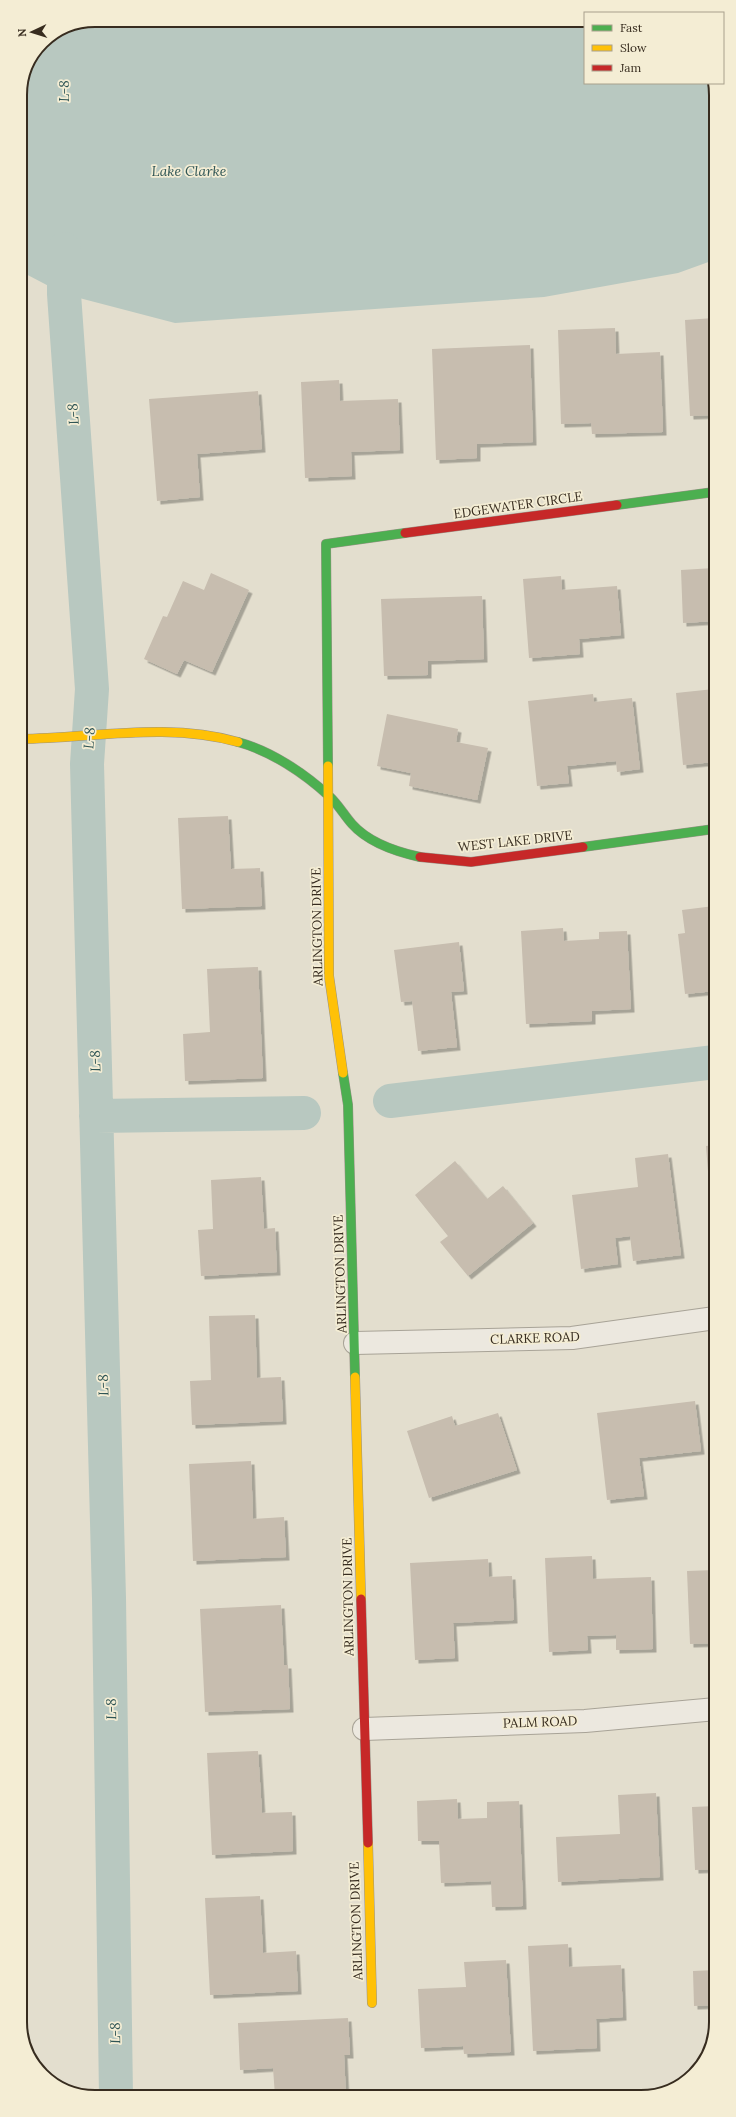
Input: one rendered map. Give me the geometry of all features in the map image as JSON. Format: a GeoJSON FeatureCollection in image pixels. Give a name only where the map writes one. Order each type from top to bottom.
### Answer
{"type":"FeatureCollection","features":[{"type":"Feature","properties":{"kind":"street","name":"EDGEWATER CIRCLE"},"geometry":{"type":"LineString","coordinates":[[326,544],[709,493]]}},
{"type":"Feature","properties":{"kind":"street","name":"ARLINGTON DRIVE"},"geometry":{"type":"LineString","coordinates":[[326,544],[329,976],[348,1105],[372,2003]]}},
{"type":"Feature","properties":{"kind":"street","name":"WEST LAKE DRIVE"},"geometry":{"type":"LineString","coordinates":[[27,738],[142,732],[202,733],[224,737],[246,744],[288,766],[328,795],[360,832],[380,843],[402,852],[448,861],[471,862],[709,830]]}},
{"type":"Feature","properties":{"kind":"street","name":"CLARKE ROAD"},"geometry":{"type":"LineString","coordinates":[[354,1343],[572,1338],[709,1319]]}},
{"type":"Feature","properties":{"kind":"street","name":"PALM ROAD"},"geometry":{"type":"LineString","coordinates":[[364,1729],[585,1721],[709,1710]]}},
{"type":"Feature","properties":{"kind":"water","name":"Lake Clarke"},"geometry":{"type":"Polygon","coordinates":[[[95,27],[584,27],[584,84],[708,84],[709,262],[678,273],[544,297],[175,323],[64,294],[27,275],[28,82],[38,57],[42,52],[52,52],[52,42],[57,38],[69,32],[82,28],[95,27]]]}},
{"type":"Feature","properties":{"kind":"building"},"geometry":{"type":"Polygon","coordinates":[[[709,318],[709,415],[690,416],[685,320],[709,318]]]}},
{"type":"Feature","properties":{"kind":"building"},"geometry":{"type":"Polygon","coordinates":[[[615,328],[616,354],[660,352],[663,432],[592,434],[591,423],[561,424],[558,330],[615,328]]]}},
{"type":"Feature","properties":{"kind":"building"},"geometry":{"type":"Polygon","coordinates":[[[530,345],[533,442],[477,444],[477,458],[436,460],[432,349],[530,345]]]}},
{"type":"Feature","properties":{"kind":"building"},"geometry":{"type":"Polygon","coordinates":[[[339,380],[340,401],[398,399],[400,450],[351,452],[352,476],[305,478],[301,382],[339,380]]]}},
{"type":"Feature","properties":{"kind":"building"},"geometry":{"type":"Polygon","coordinates":[[[258,391],[262,449],[197,454],[200,497],[157,501],[149,399],[258,391]]]}},
{"type":"Feature","properties":{"kind":"building"},"geometry":{"type":"Polygon","coordinates":[[[709,568],[709,621],[683,623],[681,570],[709,568]]]}},
{"type":"Feature","properties":{"kind":"building"},"geometry":{"type":"Polygon","coordinates":[[[211,573],[249,590],[212,672],[184,660],[177,674],[144,659],[163,616],[167,617],[183,581],[204,590],[211,573]]]}},
{"type":"Feature","properties":{"kind":"building"},"geometry":{"type":"Polygon","coordinates":[[[561,576],[562,590],[617,586],[621,635],[579,639],[580,654],[529,658],[523,579],[561,576]]]}},
{"type":"Feature","properties":{"kind":"building"},"geometry":{"type":"Polygon","coordinates":[[[482,596],[484,659],[428,661],[428,675],[384,676],[381,599],[482,596]]]}},
{"type":"Feature","properties":{"kind":"building"},"geometry":{"type":"Polygon","coordinates":[[[709,690],[709,762],[683,765],[676,693],[709,690]]]}},
{"type":"Feature","properties":{"kind":"building"},"geometry":{"type":"Polygon","coordinates":[[[593,694],[594,702],[632,698],[640,769],[617,772],[616,761],[567,766],[569,783],[537,786],[528,701],[593,694]]]}},
{"type":"Feature","properties":{"kind":"building"},"geometry":{"type":"Polygon","coordinates":[[[387,714],[458,729],[456,742],[488,748],[477,800],[409,786],[411,773],[377,766],[387,714]]]}},
{"type":"Feature","properties":{"kind":"building"},"geometry":{"type":"Polygon","coordinates":[[[228,816],[231,869],[260,868],[262,906],[182,909],[178,818],[228,816]]]}},
{"type":"Feature","properties":{"kind":"building"},"geometry":{"type":"Polygon","coordinates":[[[709,907],[709,992],[685,994],[678,934],[685,933],[682,910],[709,907]]]}},
{"type":"Feature","properties":{"kind":"building"},"geometry":{"type":"Polygon","coordinates":[[[563,928],[564,941],[599,939],[599,932],[627,931],[631,1009],[592,1011],[592,1021],[526,1024],[521,931],[563,928]]]}},
{"type":"Feature","properties":{"kind":"building"},"geometry":{"type":"Polygon","coordinates":[[[459,942],[464,991],[451,992],[457,1047],[418,1051],[412,1001],[401,1002],[394,950],[459,942]]]}},
{"type":"Feature","properties":{"kind":"building"},"geometry":{"type":"Polygon","coordinates":[[[258,967],[263,1078],[185,1081],[183,1034],[210,1032],[207,969],[258,967]]]}},
{"type":"Feature","properties":{"kind":"building"},"geometry":{"type":"Polygon","coordinates":[[[706,1146],[709,1146],[709,1185],[706,1146]]]}},
{"type":"Feature","properties":{"kind":"building"},"geometry":{"type":"Polygon","coordinates":[[[668,1154],[681,1255],[633,1261],[630,1236],[615,1238],[618,1264],[581,1269],[572,1195],[638,1187],[635,1158],[668,1154]]]}},
{"type":"Feature","properties":{"kind":"building"},"geometry":{"type":"Polygon","coordinates":[[[455,1161],[487,1199],[503,1186],[533,1223],[468,1276],[440,1242],[448,1236],[415,1195],[455,1161]]]}},
{"type":"Feature","properties":{"kind":"building"},"geometry":{"type":"Polygon","coordinates":[[[261,1177],[264,1229],[275,1228],[277,1272],[201,1276],[198,1230],[213,1229],[211,1180],[261,1177]]]}},
{"type":"Feature","properties":{"kind":"building"},"geometry":{"type":"Polygon","coordinates":[[[255,1315],[257,1378],[281,1377],[283,1421],[192,1425],[190,1381],[211,1380],[209,1316],[255,1315]]]}},
{"type":"Feature","properties":{"kind":"building"},"geometry":{"type":"Polygon","coordinates":[[[695,1401],[701,1451],[639,1458],[644,1496],[607,1500],[597,1413],[695,1401]]]}},
{"type":"Feature","properties":{"kind":"building"},"geometry":{"type":"Polygon","coordinates":[[[498,1413],[517,1470],[429,1498],[407,1431],[452,1416],[455,1426],[498,1413]]]}},
{"type":"Feature","properties":{"kind":"building"},"geometry":{"type":"Polygon","coordinates":[[[251,1461],[253,1519],[284,1517],[286,1557],[193,1561],[189,1464],[251,1461]]]}},
{"type":"Feature","properties":{"kind":"building"},"geometry":{"type":"Polygon","coordinates":[[[592,1556],[593,1579],[651,1577],[653,1649],[616,1650],[616,1635],[587,1636],[588,1650],[549,1652],[545,1558],[592,1556]]]}},
{"type":"Feature","properties":{"kind":"building"},"geometry":{"type":"Polygon","coordinates":[[[488,1559],[489,1577],[512,1576],[514,1620],[453,1623],[455,1658],[415,1660],[410,1563],[488,1559]]]}},
{"type":"Feature","properties":{"kind":"building"},"geometry":{"type":"Polygon","coordinates":[[[709,1570],[709,1643],[690,1644],[687,1571],[709,1570]]]}},
{"type":"Feature","properties":{"kind":"building"},"geometry":{"type":"Polygon","coordinates":[[[281,1605],[284,1665],[288,1665],[290,1709],[205,1712],[200,1609],[281,1605]]]}},
{"type":"Feature","properties":{"kind":"building"},"geometry":{"type":"Polygon","coordinates":[[[258,1751],[262,1813],[292,1812],[293,1851],[212,1855],[207,1753],[258,1751]]]}},
{"type":"Feature","properties":{"kind":"building"},"geometry":{"type":"Polygon","coordinates":[[[656,1793],[660,1877],[558,1882],[556,1837],[620,1834],[618,1795],[656,1793]]]}},
{"type":"Feature","properties":{"kind":"building"},"geometry":{"type":"Polygon","coordinates":[[[457,1799],[458,1819],[487,1818],[487,1802],[519,1801],[523,1906],[492,1907],[491,1881],[441,1883],[439,1841],[418,1841],[417,1801],[457,1799]]]}},
{"type":"Feature","properties":{"kind":"building"},"geometry":{"type":"Polygon","coordinates":[[[709,1806],[709,1869],[695,1870],[692,1807],[709,1806]]]}},
{"type":"Feature","properties":{"kind":"building"},"geometry":{"type":"Polygon","coordinates":[[[260,1896],[263,1953],[296,1951],[298,1991],[210,1995],[205,1898],[260,1896]]]}},
{"type":"Feature","properties":{"kind":"building"},"geometry":{"type":"Polygon","coordinates":[[[568,1944],[569,1967],[621,1965],[623,2017],[596,2019],[597,2048],[533,2051],[528,1946],[568,1944]]]}},
{"type":"Feature","properties":{"kind":"building"},"geometry":{"type":"Polygon","coordinates":[[[506,1960],[511,2052],[464,2054],[463,2046],[421,2048],[418,1989],[466,1987],[464,1962],[506,1960]]]}},
{"type":"Feature","properties":{"kind":"building"},"geometry":{"type":"Polygon","coordinates":[[[709,1970],[709,2005],[694,2006],[693,1971],[709,1970]]]}},
{"type":"Feature","properties":{"kind":"building"},"geometry":{"type":"Polygon","coordinates":[[[348,2018],[350,2055],[344,2055],[346,2090],[275,2090],[273,2068],[240,2070],[238,2023],[348,2018]]]}},
{"type":"Feature","properties":{"kind":"waterway","name":"L-8"},"geometry":{"type":"LineString","coordinates":[[64,249],[64,294],[92,689],[87,764],[109,1598],[116,2090]]}},
{"type":"Feature","properties":{"kind":"waterway"},"geometry":{"type":"LineString","coordinates":[[390,1101],[709,1063]]}},
{"type":"Feature","properties":{"kind":"waterway"},"geometry":{"type":"LineString","coordinates":[[96,1116],[304,1113]]}},
{"type":"Feature","properties":{"kind":"traffic: fast"},"geometry":{"type":"LineString","coordinates":[[617,505],[709,493]]}},
{"type":"Feature","properties":{"kind":"traffic: fast"},"geometry":{"type":"LineString","coordinates":[[328,766],[326,544],[405,533]]}},
{"type":"Feature","properties":{"kind":"traffic: fast"},"geometry":{"type":"LineString","coordinates":[[238,742],[275,757],[309,779],[332,799],[352,824],[366,836],[393,849],[420,857]]}},
{"type":"Feature","properties":{"kind":"traffic: fast"},"geometry":{"type":"LineString","coordinates":[[583,847],[709,830]]}},
{"type":"Feature","properties":{"kind":"traffic: fast"},"geometry":{"type":"LineString","coordinates":[[343,1073],[348,1105],[355,1377]]}},
{"type":"Feature","properties":{"kind":"traffic: slow"},"geometry":{"type":"LineString","coordinates":[[27,739],[157,732],[211,736],[238,742]]}},
{"type":"Feature","properties":{"kind":"traffic: slow"},"geometry":{"type":"LineString","coordinates":[[328,766],[329,976],[343,1073]]}},
{"type":"Feature","properties":{"kind":"traffic: slow"},"geometry":{"type":"LineString","coordinates":[[355,1377],[361,1599]]}},
{"type":"Feature","properties":{"kind":"traffic: slow"},"geometry":{"type":"LineString","coordinates":[[368,1843],[372,2003]]}},
{"type":"Feature","properties":{"kind":"traffic: jam"},"geometry":{"type":"LineString","coordinates":[[405,533],[617,505]]}},
{"type":"Feature","properties":{"kind":"traffic: jam"},"geometry":{"type":"LineString","coordinates":[[420,857],[471,862],[583,847]]}},
{"type":"Feature","properties":{"kind":"traffic: jam"},"geometry":{"type":"LineString","coordinates":[[361,1599],[368,1843]]}}]}
